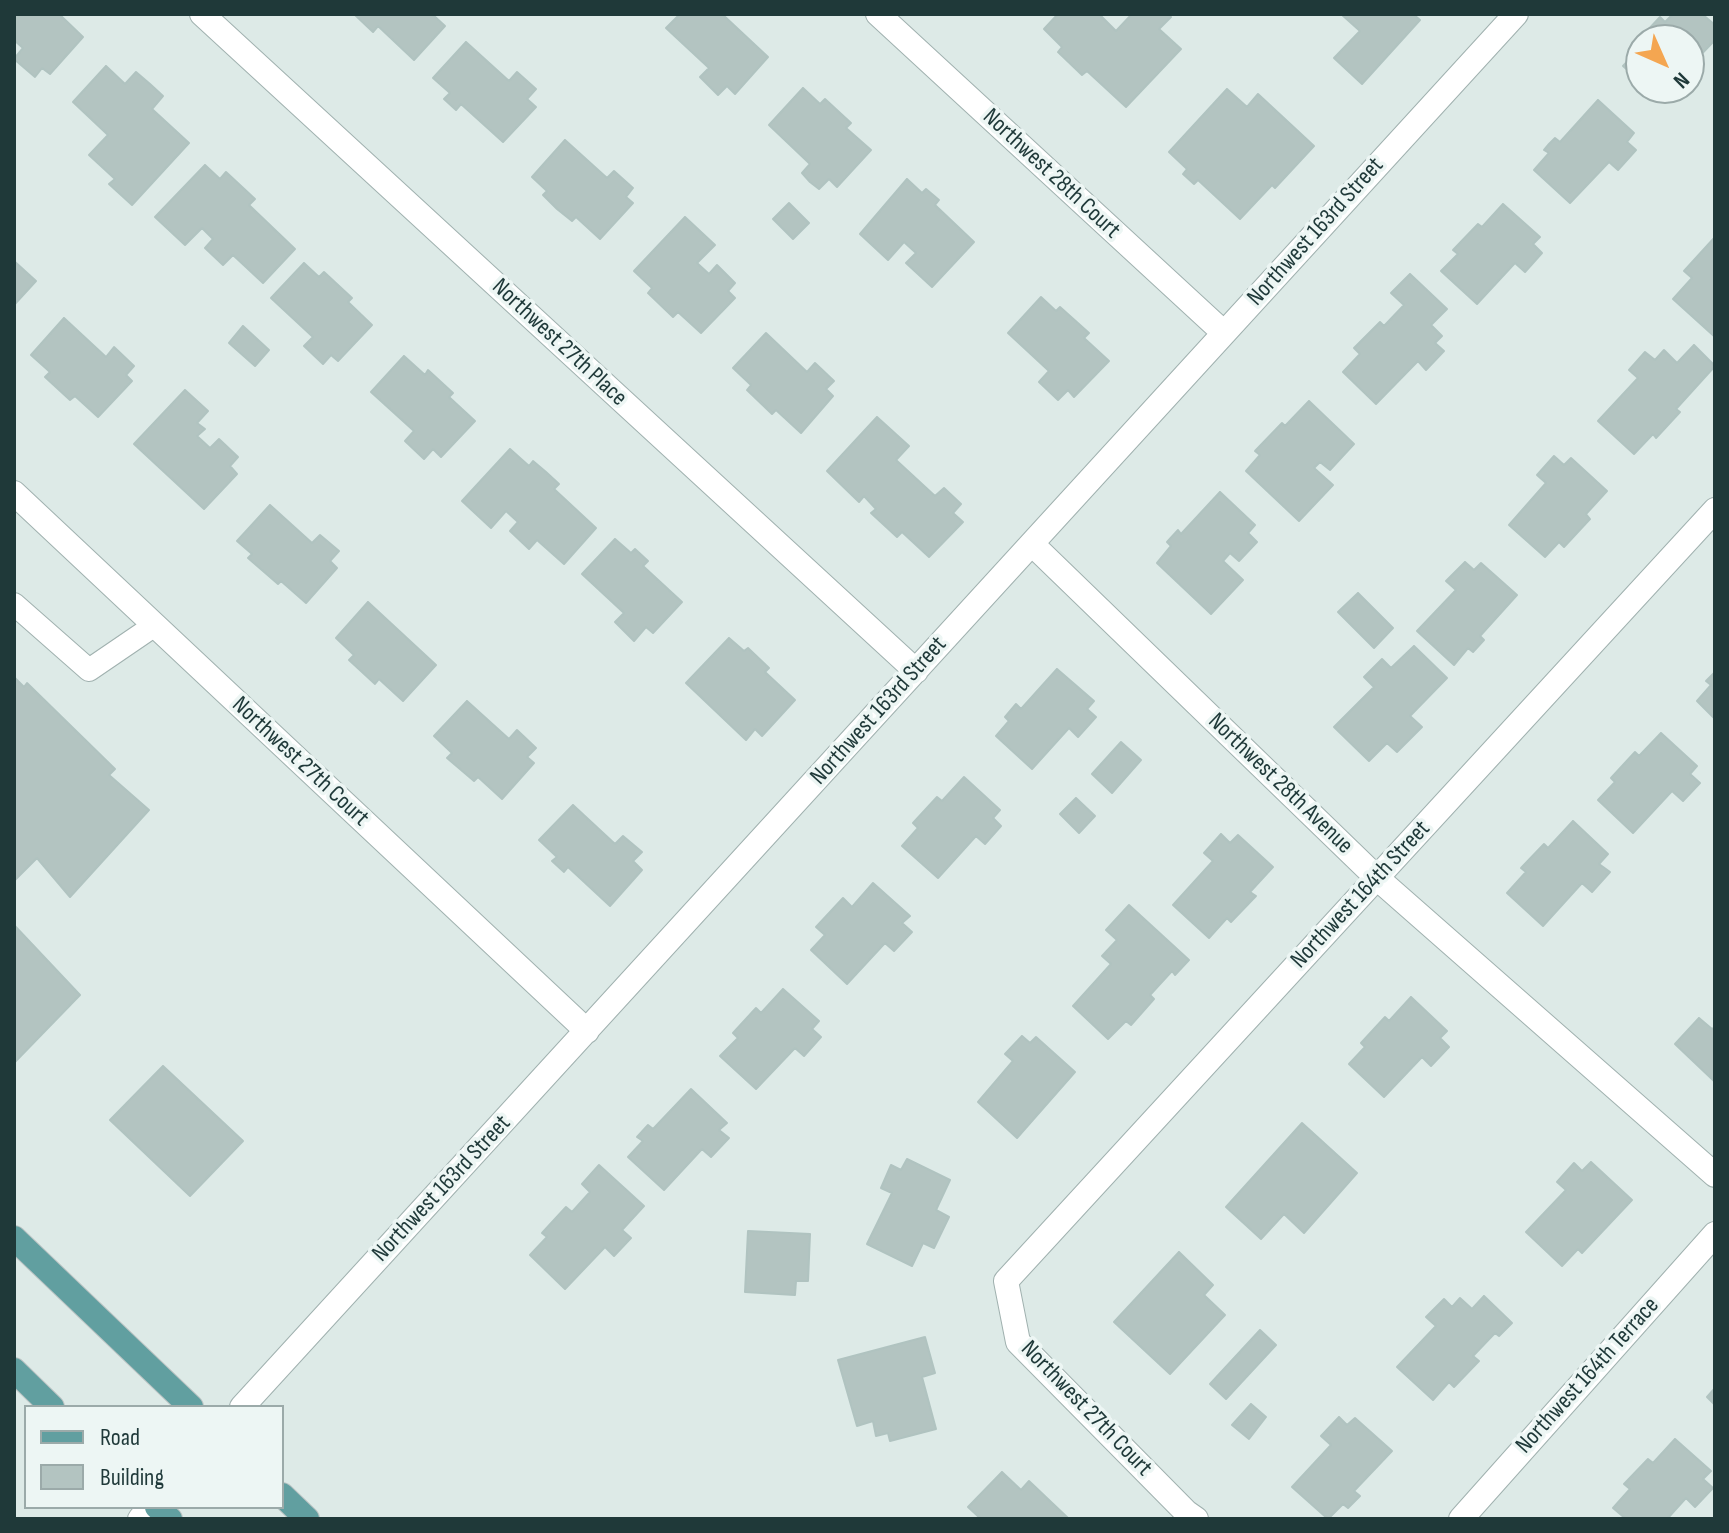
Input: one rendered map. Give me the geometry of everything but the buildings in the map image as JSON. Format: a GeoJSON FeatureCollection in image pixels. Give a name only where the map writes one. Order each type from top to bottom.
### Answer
{"type":"FeatureCollection","features":[{"type":"Feature","properties":{"kind":"main road"},"geometry":{"type":"LineString","coordinates":[[14,1238],[189,1405]]}},
{"type":"Feature","properties":{"kind":"main road"},"geometry":{"type":"LineString","coordinates":[[14,1370],[50,1405]]}},
{"type":"Feature","properties":{"kind":"main road"},"geometry":{"type":"LineString","coordinates":[[284,1497],[307,1519]]}},
{"type":"Feature","properties":{"kind":"street","name":"Northwest 27th Place"},"geometry":{"type":"LineString","coordinates":[[202,14],[916,671]]}},
{"type":"Feature","properties":{"kind":"street","name":"Northwest 28th Court"},"geometry":{"type":"LineString","coordinates":[[878,14],[1224,333]]}},
{"type":"Feature","properties":{"kind":"street","name":"Northwest 163rd Street"},"geometry":{"type":"LineString","coordinates":[[244,1405],[1516,14]]}},
{"type":"Feature","properties":{"kind":"street","name":"Northwest 27th Court"},"geometry":{"type":"LineString","coordinates":[[14,493],[587,1031]]}},
{"type":"Feature","properties":{"kind":"street","name":"Northwest 164th Street"},"geometry":{"type":"LineString","coordinates":[[1006,1281],[1715,510]]}},
{"type":"Feature","properties":{"kind":"street","name":"Northwest 28th Avenue"},"geometry":{"type":"LineString","coordinates":[[1032,544],[1377,878],[1715,1175]]}},
{"type":"Feature","properties":{"kind":"street","name":"Northwest 164th Terrace"},"geometry":{"type":"LineString","coordinates":[[1461,1519],[1715,1234]]}},
{"type":"Feature","properties":{"kind":"street","name":"Northwest 27th Court"},"geometry":{"type":"LineString","coordinates":[[1006,1281],[1018,1342],[1196,1519]]}},
{"type":"Feature","properties":{"kind":"lane"},"geometry":{"type":"LineString","coordinates":[[14,604],[89,670],[155,625]]}}]}
